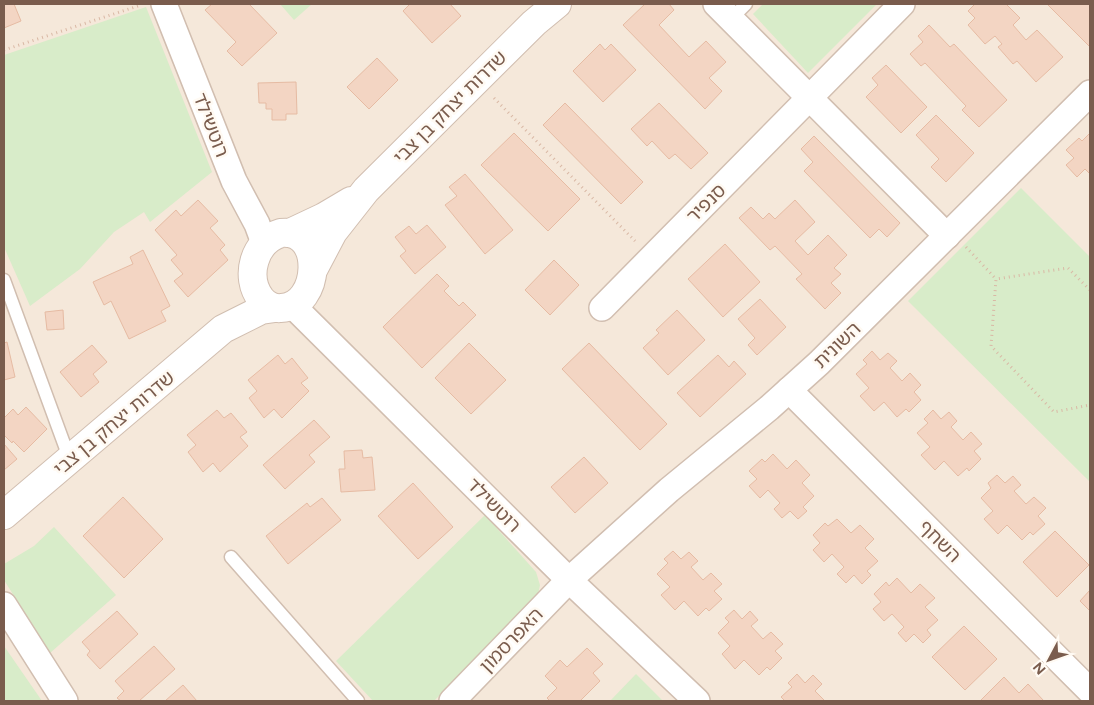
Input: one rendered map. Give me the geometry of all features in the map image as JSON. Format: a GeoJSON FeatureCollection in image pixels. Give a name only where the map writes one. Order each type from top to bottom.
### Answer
{"type":"FeatureCollection","features":[{"type":"Feature","properties":{"kind":"street","name":"רוטשילד"},"geometry":{"type":"LineString","coordinates":[[164,4],[234,182],[257,224],[264,243]]}},
{"type":"Feature","properties":{"kind":"street","name":"שדרות יצחק בן צבי"},"geometry":{"type":"LineString","coordinates":[[223,330],[261,310],[284,307],[308,288],[312,270],[333,232],[366,190],[540,14],[557,4]]}},
{"type":"Feature","properties":{"kind":"street","name":"סנפיר"},"geometry":{"type":"LineString","coordinates":[[602,308],[902,4]]}},
{"type":"Feature","properties":{"kind":"street"},"geometry":{"type":"LineString","coordinates":[[731,9],[810,98],[950,233]]}},
{"type":"Feature","properties":{"kind":"street","name":"השונית"},"geometry":{"type":"LineString","coordinates":[[569,580],[669,490],[752,423],[789,390],[898,286],[1090,93]]}},
{"type":"Feature","properties":{"kind":"street","name":"שדרות יצחק בן צבי"},"geometry":{"type":"LineString","coordinates":[[4,515],[223,330],[242,305],[254,281],[255,259],[264,243],[276,234],[290,233],[338,209],[366,190]]}},
{"type":"Feature","properties":{"kind":"street"},"geometry":{"type":"LineString","coordinates":[[290,233],[306,243],[311,253],[312,270]]}},
{"type":"Feature","properties":{"kind":"street"},"geometry":{"type":"LineString","coordinates":[[253,277],[255,288],[266,304],[284,307]]}},
{"type":"Feature","properties":{"kind":"street","name":"רוטשילד"},"geometry":{"type":"LineString","coordinates":[[284,307],[697,701]]}},
{"type":"Feature","properties":{"kind":"street","name":"השחף"},"geometry":{"type":"LineString","coordinates":[[789,390],[1090,691]]}},
{"type":"Feature","properties":{"kind":"street","name":"האפרסמון"},"geometry":{"type":"LineString","coordinates":[[452,701],[569,580]]}},
{"type":"Feature","properties":{"kind":"street"},"geometry":{"type":"LineString","coordinates":[[4,605],[65,701]]}},
{"type":"Feature","properties":{"kind":"lane"},"geometry":{"type":"LineString","coordinates":[[4,280],[70,460]]}},
{"type":"Feature","properties":{"kind":"lane"},"geometry":{"type":"LineString","coordinates":[[231,557],[358,701]]}},
{"type":"Feature","properties":{"kind":"path"},"geometry":{"type":"LineString","coordinates":[[4,50],[144,4]]}},
{"type":"Feature","properties":{"kind":"path"},"geometry":{"type":"LineString","coordinates":[[476,80],[652,257]]}},
{"type":"Feature","properties":{"kind":"path"},"geometry":{"type":"LineString","coordinates":[[950,233],[996,279]]}},
{"type":"Feature","properties":{"kind":"path"},"geometry":{"type":"LineString","coordinates":[[996,279],[1068,268],[1090,290]]}},
{"type":"Feature","properties":{"kind":"path"},"geometry":{"type":"LineString","coordinates":[[996,279],[990,346],[1054,412],[1090,405]]}},
{"type":"Feature","properties":{"kind":"shaded area"},"geometry":{"type":"Polygon","coordinates":[[[4,4],[1090,4],[1090,701],[4,701],[4,4]]]}},
{"type":"Feature","properties":{"kind":"green space"},"geometry":{"type":"Polygon","coordinates":[[[280,4],[312,4],[294,20],[280,4]]]}},
{"type":"Feature","properties":{"kind":"green space"},"geometry":{"type":"Polygon","coordinates":[[[763,4],[877,4],[808,73],[753,14],[763,4]]]}},
{"type":"Feature","properties":{"kind":"green space"},"geometry":{"type":"Polygon","coordinates":[[[146,7],[212,172],[150,222],[144,212],[114,232],[80,269],[30,306],[4,247],[4,55],[146,7]]]}},
{"type":"Feature","properties":{"kind":"green space"},"geometry":{"type":"Polygon","coordinates":[[[1021,188],[1090,257],[1090,482],[908,301],[1021,188]]]}},
{"type":"Feature","properties":{"kind":"green space"},"geometry":{"type":"Polygon","coordinates":[[[485,515],[536,572],[540,585],[538,595],[434,701],[373,701],[336,661],[485,515]]]}},
{"type":"Feature","properties":{"kind":"green space"},"geometry":{"type":"Polygon","coordinates":[[[54,527],[116,595],[50,653],[4,580],[4,564],[34,546],[54,527]]]}},
{"type":"Feature","properties":{"kind":"green space"},"geometry":{"type":"Polygon","coordinates":[[[4,646],[42,701],[4,701],[4,646]]]}},
{"type":"Feature","properties":{"kind":"green space"},"geometry":{"type":"Polygon","coordinates":[[[636,674],[663,701],[610,701],[636,674]]]}},
{"type":"Feature","properties":{"kind":"building"},"geometry":{"type":"Polygon","coordinates":[[[4,4],[14,4],[21,21],[4,28],[4,4]]]}},
{"type":"Feature","properties":{"kind":"building"},"geometry":{"type":"Polygon","coordinates":[[[212,4],[249,4],[277,33],[242,66],[227,51],[236,42],[205,10],[212,4]]]}},
{"type":"Feature","properties":{"kind":"building"},"geometry":{"type":"Polygon","coordinates":[[[410,4],[450,4],[461,16],[432,43],[403,11],[410,4]]]}},
{"type":"Feature","properties":{"kind":"building"},"geometry":{"type":"Polygon","coordinates":[[[645,4],[669,4],[674,10],[659,25],[689,57],[706,41],[726,62],[709,78],[722,91],[705,109],[623,25],[645,4]]]}},
{"type":"Feature","properties":{"kind":"building"},"geometry":{"type":"Polygon","coordinates":[[[975,4],[1006,4],[1020,18],[1013,25],[1026,40],[1037,30],[1063,57],[1036,82],[1017,61],[1013,64],[998,47],[1002,44],[995,36],[985,44],[968,25],[975,18],[968,11],[975,4]]]}},
{"type":"Feature","properties":{"kind":"building"},"geometry":{"type":"Polygon","coordinates":[[[1047,4],[1090,4],[1090,47],[1047,4]]]}},
{"type":"Feature","properties":{"kind":"building"},"geometry":{"type":"Polygon","coordinates":[[[929,25],[950,47],[954,44],[1007,100],[979,127],[962,110],[966,106],[925,63],[921,66],[910,54],[923,42],[918,36],[929,25]]]}},
{"type":"Feature","properties":{"kind":"building"},"geometry":{"type":"Polygon","coordinates":[[[600,44],[605,50],[611,44],[636,70],[603,102],[573,71],[600,44]]]}},
{"type":"Feature","properties":{"kind":"building"},"geometry":{"type":"Polygon","coordinates":[[[377,58],[398,80],[369,109],[347,87],[377,58]]]}},
{"type":"Feature","properties":{"kind":"building"},"geometry":{"type":"Polygon","coordinates":[[[886,65],[927,107],[901,133],[866,97],[878,85],[872,78],[886,65]]]}},
{"type":"Feature","properties":{"kind":"building"},"geometry":{"type":"Polygon","coordinates":[[[296,82],[297,114],[286,114],[286,120],[272,120],[272,109],[266,109],[266,103],[259,103],[258,83],[296,82]]]}},
{"type":"Feature","properties":{"kind":"building"},"geometry":{"type":"Polygon","coordinates":[[[565,103],[643,182],[621,204],[543,125],[565,103]]]}},
{"type":"Feature","properties":{"kind":"building"},"geometry":{"type":"Polygon","coordinates":[[[659,103],[708,153],[691,169],[675,154],[669,159],[652,141],[647,146],[631,129],[659,103]]]}},
{"type":"Feature","properties":{"kind":"building"},"geometry":{"type":"Polygon","coordinates":[[[936,115],[974,153],[946,182],[931,167],[939,159],[916,135],[936,115]]]}},
{"type":"Feature","properties":{"kind":"building"},"geometry":{"type":"Polygon","coordinates":[[[514,133],[580,199],[548,231],[481,165],[514,133]]]}},
{"type":"Feature","properties":{"kind":"building"},"geometry":{"type":"Polygon","coordinates":[[[1090,133],[1090,174],[1085,169],[1077,177],[1066,165],[1074,158],[1066,150],[1079,138],[1082,141],[1090,133]]]}},
{"type":"Feature","properties":{"kind":"building"},"geometry":{"type":"Polygon","coordinates":[[[814,136],[900,223],[887,237],[879,229],[870,238],[804,171],[813,162],[801,149],[814,136]]]}},
{"type":"Feature","properties":{"kind":"building"},"geometry":{"type":"Polygon","coordinates":[[[465,174],[513,230],[485,254],[445,205],[457,196],[449,187],[465,174]]]}},
{"type":"Feature","properties":{"kind":"building"},"geometry":{"type":"Polygon","coordinates":[[[198,200],[218,221],[210,228],[225,245],[220,250],[228,260],[188,297],[174,281],[183,274],[171,260],[177,255],[155,230],[176,210],[181,216],[198,200]]]}},
{"type":"Feature","properties":{"kind":"building"},"geometry":{"type":"Polygon","coordinates":[[[795,200],[815,222],[795,241],[808,255],[828,235],[847,255],[834,268],[841,274],[831,283],[841,293],[825,309],[796,279],[802,274],[775,246],[770,250],[739,218],[751,207],[763,219],[769,213],[775,219],[795,200]]]}},
{"type":"Feature","properties":{"kind":"building"},"geometry":{"type":"Polygon","coordinates":[[[427,225],[446,247],[415,274],[400,256],[406,251],[395,237],[409,226],[416,234],[427,225]]]}},
{"type":"Feature","properties":{"kind":"building"},"geometry":{"type":"Polygon","coordinates":[[[725,244],[760,282],[723,317],[688,279],[725,244]]]}},
{"type":"Feature","properties":{"kind":"building"},"geometry":{"type":"Polygon","coordinates":[[[143,250],[170,306],[161,311],[166,321],[129,339],[111,301],[104,305],[93,282],[133,264],[130,257],[143,250]]]}},
{"type":"Feature","properties":{"kind":"building"},"geometry":{"type":"Polygon","coordinates":[[[554,260],[579,285],[550,315],[525,290],[554,260]]]}},
{"type":"Feature","properties":{"kind":"building"},"geometry":{"type":"Polygon","coordinates":[[[437,274],[449,286],[444,291],[459,306],[463,302],[476,315],[422,368],[383,327],[437,274]]]}},
{"type":"Feature","properties":{"kind":"building"},"geometry":{"type":"Polygon","coordinates":[[[760,299],[786,327],[757,355],[748,345],[755,338],[738,319],[760,299]]]}},
{"type":"Feature","properties":{"kind":"building"},"geometry":{"type":"Polygon","coordinates":[[[63,310],[64,329],[47,330],[45,312],[63,310]]]}},
{"type":"Feature","properties":{"kind":"building"},"geometry":{"type":"Polygon","coordinates":[[[677,310],[705,340],[668,375],[643,348],[659,333],[656,330],[677,310]]]}},
{"type":"Feature","properties":{"kind":"building"},"geometry":{"type":"Polygon","coordinates":[[[7,342],[15,377],[4,380],[4,343],[7,342]]]}},
{"type":"Feature","properties":{"kind":"building"},"geometry":{"type":"Polygon","coordinates":[[[469,343],[506,380],[471,414],[435,378],[469,343]]]}},
{"type":"Feature","properties":{"kind":"building"},"geometry":{"type":"Polygon","coordinates":[[[589,343],[667,424],[640,450],[562,369],[589,343]]]}},
{"type":"Feature","properties":{"kind":"building"},"geometry":{"type":"Polygon","coordinates":[[[92,345],[107,362],[93,374],[99,382],[81,397],[60,372],[92,345]]]}},
{"type":"Feature","properties":{"kind":"building"},"geometry":{"type":"Polygon","coordinates":[[[872,351],[880,360],[888,353],[897,361],[890,368],[902,381],[910,373],[921,385],[914,392],[921,400],[909,412],[906,409],[897,417],[884,402],[874,411],[860,396],[869,388],[856,374],[867,364],[863,360],[872,351]]]}},
{"type":"Feature","properties":{"kind":"building"},"geometry":{"type":"Polygon","coordinates":[[[278,355],[285,364],[292,358],[308,378],[301,383],[309,391],[282,418],[274,409],[264,418],[249,398],[257,391],[248,380],[278,355]]]}},
{"type":"Feature","properties":{"kind":"building"},"geometry":{"type":"Polygon","coordinates":[[[718,355],[729,367],[734,361],[746,374],[700,417],[677,393],[718,355]]]}},
{"type":"Feature","properties":{"kind":"building"},"geometry":{"type":"Polygon","coordinates":[[[26,407],[47,429],[24,452],[4,435],[4,418],[13,409],[18,415],[26,407]]]}},
{"type":"Feature","properties":{"kind":"building"},"geometry":{"type":"Polygon","coordinates":[[[217,410],[224,418],[231,413],[247,432],[240,437],[248,446],[220,472],[213,463],[203,472],[188,452],[196,445],[187,435],[217,410]]]}},
{"type":"Feature","properties":{"kind":"building"},"geometry":{"type":"Polygon","coordinates":[[[933,410],[941,419],[949,412],[957,421],[951,427],[963,440],[971,432],[982,444],[974,451],[981,459],[969,471],[967,468],[958,476],[944,461],[935,470],[921,455],[930,447],[917,433],[928,423],[924,419],[933,410]]]}},
{"type":"Feature","properties":{"kind":"building"},"geometry":{"type":"Polygon","coordinates":[[[314,420],[330,437],[309,455],[315,462],[285,489],[263,465],[314,420]]]}},
{"type":"Feature","properties":{"kind":"building"},"geometry":{"type":"Polygon","coordinates":[[[4,444],[17,459],[4,470],[4,444]]]}},
{"type":"Feature","properties":{"kind":"building"},"geometry":{"type":"Polygon","coordinates":[[[362,450],[363,458],[372,457],[375,490],[341,492],[339,469],[345,469],[344,451],[362,450]]]}},
{"type":"Feature","properties":{"kind":"building"},"geometry":{"type":"Polygon","coordinates":[[[773,454],[787,469],[796,460],[810,475],[802,483],[814,496],[803,507],[807,511],[798,519],[790,511],[782,518],[774,509],[780,503],[768,490],[760,498],[749,486],[757,479],[749,471],[762,459],[765,462],[773,454]]]}},
{"type":"Feature","properties":{"kind":"building"},"geometry":{"type":"Polygon","coordinates":[[[584,457],[608,483],[575,513],[551,487],[584,457]]]}},
{"type":"Feature","properties":{"kind":"building"},"geometry":{"type":"Polygon","coordinates":[[[997,475],[1005,483],[1013,476],[1021,485],[1014,491],[1026,504],[1034,497],[1046,508],[1038,516],[1045,524],[1033,535],[1030,532],[1022,540],[1007,525],[998,534],[984,519],[993,511],[981,498],[991,488],[988,483],[997,475]]]}},
{"type":"Feature","properties":{"kind":"building"},"geometry":{"type":"Polygon","coordinates":[[[413,483],[453,527],[418,559],[378,516],[413,483]]]}},
{"type":"Feature","properties":{"kind":"building"},"geometry":{"type":"Polygon","coordinates":[[[123,497],[163,539],[124,578],[83,536],[123,497]]]}},
{"type":"Feature","properties":{"kind":"building"},"geometry":{"type":"Polygon","coordinates":[[[322,498],[341,520],[288,564],[266,536],[307,503],[310,507],[322,498]]]}},
{"type":"Feature","properties":{"kind":"building"},"geometry":{"type":"Polygon","coordinates":[[[837,519],[851,533],[860,525],[874,539],[865,548],[878,561],[867,571],[871,575],[862,584],[854,575],[846,583],[837,574],[844,567],[832,554],[824,562],[813,550],[820,543],[813,535],[825,523],[828,526],[837,519]]]}},
{"type":"Feature","properties":{"kind":"building"},"geometry":{"type":"Polygon","coordinates":[[[1055,531],[1089,565],[1057,597],[1023,562],[1055,531]]]}},
{"type":"Feature","properties":{"kind":"building"},"geometry":{"type":"Polygon","coordinates":[[[673,551],[681,559],[689,552],[698,561],[691,567],[703,580],[711,573],[722,584],[714,591],[722,599],[709,611],[706,608],[698,616],[684,601],[675,610],[661,595],[670,587],[657,574],[668,563],[664,559],[673,551]]]}},
{"type":"Feature","properties":{"kind":"building"},"geometry":{"type":"Polygon","coordinates":[[[897,578],[911,593],[920,584],[935,598],[925,607],[938,620],[927,630],[931,635],[923,643],[914,634],[906,642],[898,633],[904,627],[892,614],[884,621],[873,609],[881,602],[874,594],[886,582],[889,586],[897,578]]]}},
{"type":"Feature","properties":{"kind":"building"},"geometry":{"type":"Polygon","coordinates":[[[1090,590],[1090,611],[1080,601],[1090,590]]]}},
{"type":"Feature","properties":{"kind":"building"},"geometry":{"type":"Polygon","coordinates":[[[734,610],[742,619],[750,611],[758,620],[751,626],[763,639],[771,632],[783,644],[775,651],[782,658],[770,670],[767,667],[759,675],[744,660],[735,669],[722,654],[730,646],[718,633],[729,622],[725,618],[734,610]]]}},
{"type":"Feature","properties":{"kind":"building"},"geometry":{"type":"Polygon","coordinates":[[[117,611],[138,634],[100,669],[87,655],[90,651],[82,642],[117,611]]]}},
{"type":"Feature","properties":{"kind":"building"},"geometry":{"type":"Polygon","coordinates":[[[964,626],[997,659],[965,690],[932,657],[964,626]]]}},
{"type":"Feature","properties":{"kind":"building"},"geometry":{"type":"Polygon","coordinates":[[[154,646],[175,669],[139,701],[121,701],[117,698],[124,691],[115,681],[154,646]]]}},
{"type":"Feature","properties":{"kind":"building"},"geometry":{"type":"Polygon","coordinates":[[[587,648],[603,664],[593,673],[600,681],[580,701],[550,701],[547,698],[557,688],[545,676],[560,660],[567,667],[587,648]]]}},
{"type":"Feature","properties":{"kind":"building"},"geometry":{"type":"Polygon","coordinates":[[[797,674],[805,683],[813,675],[822,684],[815,691],[825,701],[785,701],[781,697],[792,687],[788,683],[797,674]]]}},
{"type":"Feature","properties":{"kind":"building"},"geometry":{"type":"Polygon","coordinates":[[[1004,677],[1019,693],[1028,684],[1044,701],[980,701],[1004,677]]]}},
{"type":"Feature","properties":{"kind":"building"},"geometry":{"type":"Polygon","coordinates":[[[183,685],[197,701],[165,701],[183,685]]]}}]}
